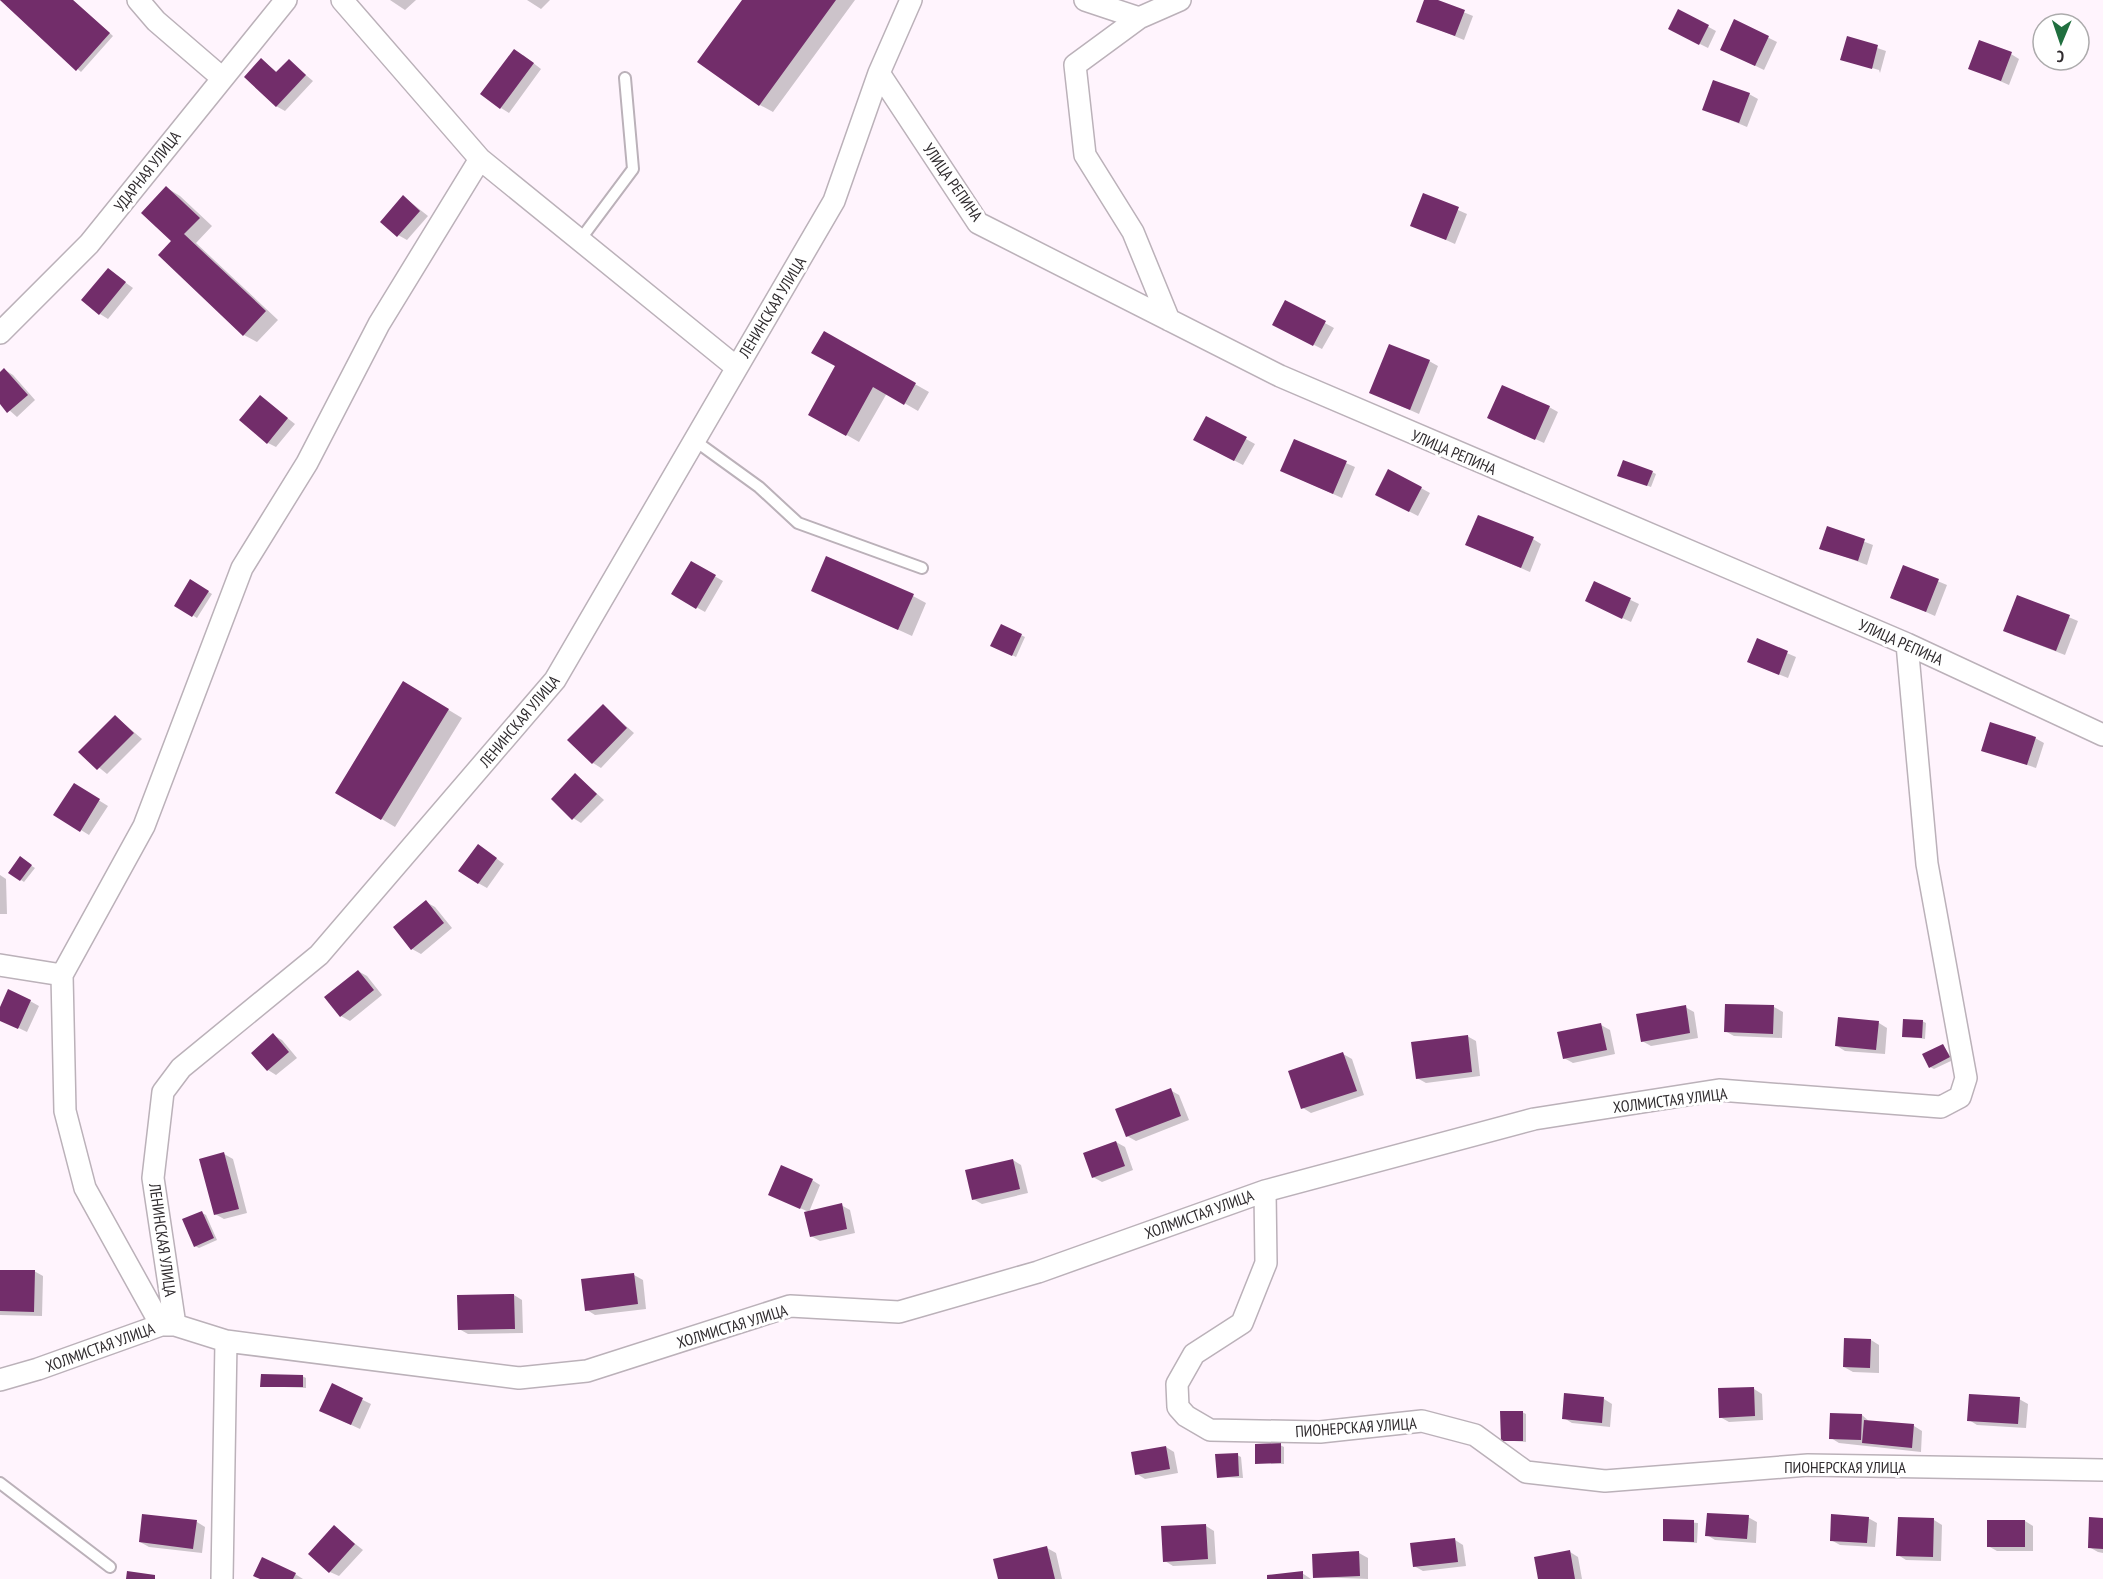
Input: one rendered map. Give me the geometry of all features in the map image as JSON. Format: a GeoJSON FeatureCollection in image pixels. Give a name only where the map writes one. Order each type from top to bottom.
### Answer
{"type":"FeatureCollection","features":[{"type":"Feature","properties":{"kind":"street"},"geometry":{"type":"LineString","coordinates":[[138,0],[156,21],[221,77]]}},
{"type":"Feature","properties":{"kind":"street","name":"УДАРНАЯ УЛИЦА"},"geometry":{"type":"LineString","coordinates":[[0,333],[89,244],[221,77],[286,0]]}},
{"type":"Feature","properties":{"kind":"street"},"geometry":{"type":"LineString","coordinates":[[342,0],[480,159],[736,367]]}},
{"type":"Feature","properties":{"kind":"street","name":"ЛЕНИНСКАЯ УЛИЦА"},"geometry":{"type":"LineString","coordinates":[[168,1325],[153,1178],[163,1092],[181,1068],[319,955],[555,680],[834,201],[879,73],[911,0]]}},
{"type":"Feature","properties":{"kind":"street"},"geometry":{"type":"LineString","coordinates":[[1085,0],[1139,18]]}},
{"type":"Feature","properties":{"kind":"street"},"geometry":{"type":"LineString","coordinates":[[1169,320],[1133,232],[1085,155],[1075,65],[1139,18],[1180,0]]}},
{"type":"Feature","properties":{"kind":"street","name":"УЛИЦА РЕПИНА"},"geometry":{"type":"LineString","coordinates":[[879,73],[978,222],[1290,381],[1907,644],[2103,735]]}},
{"type":"Feature","properties":{"kind":"street"},"geometry":{"type":"LineString","coordinates":[[0,965],[62,975],[144,826],[242,568],[307,463],[379,324],[480,159]]}},
{"type":"Feature","properties":{"kind":"street","name":"ХОЛМИСТАЯ УЛИЦА"},"geometry":{"type":"LineString","coordinates":[[0,1380],[168,1325],[225,1341],[519,1378],[587,1371],[790,1306],[899,1312],[1038,1272],[1265,1191],[1534,1119],[1719,1090],[1941,1107],[1960,1097],[1966,1078],[1927,864],[1907,644]]}},
{"type":"Feature","properties":{"kind":"street","name":"ЛЕНИНСКАЯ УЛИЦА"},"geometry":{"type":"LineString","coordinates":[[62,975],[65,1111],[85,1188],[168,1325]]}},
{"type":"Feature","properties":{"kind":"street","name":"ПИОНЕРСКАЯ УЛИЦА"},"geometry":{"type":"LineString","coordinates":[[1265,1191],[1266,1263],[1242,1323],[1194,1354],[1177,1384],[1178,1407],[1186,1416],[1210,1430],[1320,1432],[1422,1421],[1475,1435],[1526,1472],[1605,1481],[1808,1465],[2103,1470]]}},
{"type":"Feature","properties":{"kind":"street"},"geometry":{"type":"LineString","coordinates":[[222,1579],[225,1341]]}},
{"type":"Feature","properties":{"kind":"lane"},"geometry":{"type":"LineString","coordinates":[[580,240],[633,169],[625,78]]}},
{"type":"Feature","properties":{"kind":"lane"},"geometry":{"type":"LineString","coordinates":[[694,440],[759,487],[798,523],[922,568]]}},
{"type":"Feature","properties":{"kind":"lane"},"geometry":{"type":"LineString","coordinates":[[0,1483],[110,1567]]}},
{"type":"Feature","properties":{"kind":"building"},"geometry":{"type":"Polygon","coordinates":[[[0,0],[73,0],[110,33],[76,71],[0,0]]]}},
{"type":"Feature","properties":{"kind":"building"},"geometry":{"type":"Polygon","coordinates":[[[742,0],[836,0],[759,106],[697,62],[742,0]]]}},
{"type":"Feature","properties":{"kind":"building"},"geometry":{"type":"Polygon","coordinates":[[[1424,0],[1438,0],[1465,10],[1455,36],[1416,22],[1424,0]]]}},
{"type":"Feature","properties":{"kind":"building"},"geometry":{"type":"Polygon","coordinates":[[[1678,9],[1709,25],[1699,45],[1668,29],[1678,9]]]}},
{"type":"Feature","properties":{"kind":"building"},"geometry":{"type":"Polygon","coordinates":[[[1734,19],[1769,36],[1755,66],[1720,50],[1734,19]]]}},
{"type":"Feature","properties":{"kind":"building"},"geometry":{"type":"Polygon","coordinates":[[[1847,36],[1878,45],[1872,69],[1840,60],[1847,36]]]}},
{"type":"Feature","properties":{"kind":"building"},"geometry":{"type":"Polygon","coordinates":[[[1979,40],[2012,52],[2001,81],[1968,69],[1979,40]]]}},
{"type":"Feature","properties":{"kind":"building"},"geometry":{"type":"Polygon","coordinates":[[[514,49],[534,63],[500,109],[480,94],[514,49]]]}},
{"type":"Feature","properties":{"kind":"building"},"geometry":{"type":"Polygon","coordinates":[[[261,58],[276,72],[289,59],[306,75],[276,107],[244,77],[261,58]]]}},
{"type":"Feature","properties":{"kind":"building"},"geometry":{"type":"Polygon","coordinates":[[[1713,80],[1750,93],[1739,123],[1702,110],[1713,80]]]}},
{"type":"Feature","properties":{"kind":"building"},"geometry":{"type":"Polygon","coordinates":[[[166,186],[200,218],[184,234],[266,311],[243,336],[158,255],[171,241],[141,213],[166,186]]]}},
{"type":"Feature","properties":{"kind":"building"},"geometry":{"type":"Polygon","coordinates":[[[1423,193],[1459,207],[1446,240],[1410,226],[1423,193]]]}},
{"type":"Feature","properties":{"kind":"building"},"geometry":{"type":"Polygon","coordinates":[[[403,195],[420,211],[397,237],[380,222],[403,195]]]}},
{"type":"Feature","properties":{"kind":"building"},"geometry":{"type":"Polygon","coordinates":[[[108,268],[126,282],[99,315],[81,300],[108,268]]]}},
{"type":"Feature","properties":{"kind":"building"},"geometry":{"type":"Polygon","coordinates":[[[1285,300],[1326,321],[1313,346],[1272,325],[1285,300]]]}},
{"type":"Feature","properties":{"kind":"building"},"geometry":{"type":"Polygon","coordinates":[[[824,331],[916,383],[904,405],[873,387],[846,436],[808,415],[835,366],[811,353],[824,331]]]}},
{"type":"Feature","properties":{"kind":"building"},"geometry":{"type":"Polygon","coordinates":[[[1389,344],[1430,360],[1410,410],[1369,393],[1389,344]]]}},
{"type":"Feature","properties":{"kind":"building"},"geometry":{"type":"Polygon","coordinates":[[[4,368],[28,395],[7,413],[0,404],[0,372],[4,368]]]}},
{"type":"Feature","properties":{"kind":"building"},"geometry":{"type":"Polygon","coordinates":[[[1502,385],[1550,406],[1535,440],[1487,418],[1502,385]]]}},
{"type":"Feature","properties":{"kind":"building"},"geometry":{"type":"Polygon","coordinates":[[[260,395],[288,418],[267,444],[239,420],[260,395]]]}},
{"type":"Feature","properties":{"kind":"building"},"geometry":{"type":"Polygon","coordinates":[[[1206,416],[1247,437],[1234,461],[1193,440],[1206,416]]]}},
{"type":"Feature","properties":{"kind":"building"},"geometry":{"type":"Polygon","coordinates":[[[1294,439],[1347,461],[1333,494],[1280,471],[1294,439]]]}},
{"type":"Feature","properties":{"kind":"building"},"geometry":{"type":"Polygon","coordinates":[[[1623,460],[1653,471],[1647,486],[1617,476],[1623,460]]]}},
{"type":"Feature","properties":{"kind":"building"},"geometry":{"type":"Polygon","coordinates":[[[1388,469],[1422,487],[1409,512],[1375,495],[1388,469]]]}},
{"type":"Feature","properties":{"kind":"building"},"geometry":{"type":"Polygon","coordinates":[[[1478,515],[1534,537],[1521,568],[1465,545],[1478,515]]]}},
{"type":"Feature","properties":{"kind":"building"},"geometry":{"type":"Polygon","coordinates":[[[1827,526],[1865,539],[1858,561],[1819,549],[1827,526]]]}},
{"type":"Feature","properties":{"kind":"building"},"geometry":{"type":"Polygon","coordinates":[[[826,556],[914,594],[898,630],[811,591],[826,556]]]}},
{"type":"Feature","properties":{"kind":"building"},"geometry":{"type":"Polygon","coordinates":[[[691,561],[716,575],[696,609],[671,594],[691,561]]]}},
{"type":"Feature","properties":{"kind":"building"},"geometry":{"type":"Polygon","coordinates":[[[1903,565],[1939,579],[1926,612],[1890,598],[1903,565]]]}},
{"type":"Feature","properties":{"kind":"building"},"geometry":{"type":"Polygon","coordinates":[[[190,579],[209,591],[192,617],[174,606],[190,579]]]}},
{"type":"Feature","properties":{"kind":"building"},"geometry":{"type":"Polygon","coordinates":[[[1594,581],[1631,598],[1622,619],[1585,601],[1594,581]]]}},
{"type":"Feature","properties":{"kind":"building"},"geometry":{"type":"Polygon","coordinates":[[[2017,595],[2070,615],[2056,651],[2003,631],[2017,595]]]}},
{"type":"Feature","properties":{"kind":"building"},"geometry":{"type":"Polygon","coordinates":[[[1001,624],[1022,634],[1012,656],[990,646],[1001,624]]]}},
{"type":"Feature","properties":{"kind":"building"},"geometry":{"type":"Polygon","coordinates":[[[1757,638],[1788,651],[1779,675],[1747,662],[1757,638]]]}},
{"type":"Feature","properties":{"kind":"building"},"geometry":{"type":"Polygon","coordinates":[[[403,681],[449,709],[381,820],[335,793],[403,681]]]}},
{"type":"Feature","properties":{"kind":"building"},"geometry":{"type":"Polygon","coordinates":[[[603,704],[627,728],[592,764],[567,740],[603,704]]]}},
{"type":"Feature","properties":{"kind":"building"},"geometry":{"type":"Polygon","coordinates":[[[115,715],[134,733],[97,770],[78,752],[115,715]]]}},
{"type":"Feature","properties":{"kind":"building"},"geometry":{"type":"Polygon","coordinates":[[[1990,722],[2036,737],[2027,765],[1981,751],[1990,722]]]}},
{"type":"Feature","properties":{"kind":"building"},"geometry":{"type":"Polygon","coordinates":[[[575,773],[597,794],[572,820],[551,799],[575,773]]]}},
{"type":"Feature","properties":{"kind":"building"},"geometry":{"type":"Polygon","coordinates":[[[74,783],[100,799],[80,832],[53,815],[74,783]]]}},
{"type":"Feature","properties":{"kind":"building"},"geometry":{"type":"Polygon","coordinates":[[[478,844],[497,858],[478,884],[458,871],[478,844]]]}},
{"type":"Feature","properties":{"kind":"building"},"geometry":{"type":"Polygon","coordinates":[[[20,856],[32,865],[20,881],[8,873],[20,856]]]}},
{"type":"Feature","properties":{"kind":"building"},"geometry":{"type":"Polygon","coordinates":[[[426,900],[444,923],[411,950],[393,927],[426,900]]]}},
{"type":"Feature","properties":{"kind":"building"},"geometry":{"type":"Polygon","coordinates":[[[358,970],[374,990],[340,1017],[324,997],[358,970]]]}},
{"type":"Feature","properties":{"kind":"building"},"geometry":{"type":"Polygon","coordinates":[[[8,989],[31,1000],[18,1029],[0,1021],[0,1007],[8,989]]]}},
{"type":"Feature","properties":{"kind":"building"},"geometry":{"type":"Polygon","coordinates":[[[1725,1004],[1774,1005],[1773,1034],[1724,1032],[1725,1004]]]}},
{"type":"Feature","properties":{"kind":"building"},"geometry":{"type":"Polygon","coordinates":[[[1686,1005],[1690,1033],[1641,1042],[1636,1014],[1686,1005]]]}},
{"type":"Feature","properties":{"kind":"building"},"geometry":{"type":"Polygon","coordinates":[[[1838,1017],[1879,1021],[1876,1050],[1835,1046],[1838,1017]]]}},
{"type":"Feature","properties":{"kind":"building"},"geometry":{"type":"Polygon","coordinates":[[[1903,1019],[1923,1020],[1922,1038],[1902,1037],[1903,1019]]]}},
{"type":"Feature","properties":{"kind":"building"},"geometry":{"type":"Polygon","coordinates":[[[1601,1023],[1607,1050],[1563,1059],[1557,1032],[1601,1023]]]}},
{"type":"Feature","properties":{"kind":"building"},"geometry":{"type":"Polygon","coordinates":[[[273,1033],[289,1052],[267,1071],[251,1053],[273,1033]]]}},
{"type":"Feature","properties":{"kind":"building"},"geometry":{"type":"Polygon","coordinates":[[[1468,1035],[1472,1072],[1416,1079],[1411,1042],[1468,1035]]]}},
{"type":"Feature","properties":{"kind":"building"},"geometry":{"type":"Polygon","coordinates":[[[1943,1044],[1950,1057],[1929,1068],[1922,1054],[1943,1044]]]}},
{"type":"Feature","properties":{"kind":"building"},"geometry":{"type":"Polygon","coordinates":[[[1343,1052],[1357,1091],[1301,1109],[1288,1071],[1343,1052]]]}},
{"type":"Feature","properties":{"kind":"building"},"geometry":{"type":"Polygon","coordinates":[[[1171,1088],[1181,1116],[1126,1137],[1115,1109],[1171,1088]]]}},
{"type":"Feature","properties":{"kind":"building"},"geometry":{"type":"Polygon","coordinates":[[[1116,1141],[1125,1166],[1092,1178],[1083,1153],[1116,1141]]]}},
{"type":"Feature","properties":{"kind":"building"},"geometry":{"type":"Polygon","coordinates":[[[224,1152],[239,1209],[214,1215],[199,1159],[224,1152]]]}},
{"type":"Feature","properties":{"kind":"building"},"geometry":{"type":"Polygon","coordinates":[[[1013,1159],[1020,1189],[972,1200],[965,1170],[1013,1159]]]}},
{"type":"Feature","properties":{"kind":"building"},"geometry":{"type":"Polygon","coordinates":[[[781,1165],[813,1179],[800,1209],[768,1195],[781,1165]]]}},
{"type":"Feature","properties":{"kind":"building"},"geometry":{"type":"Polygon","coordinates":[[[842,1203],[847,1229],[810,1237],[804,1212],[842,1203]]]}},
{"type":"Feature","properties":{"kind":"building"},"geometry":{"type":"Polygon","coordinates":[[[202,1211],[214,1238],[194,1247],[182,1219],[202,1211]]]}},
{"type":"Feature","properties":{"kind":"building"},"geometry":{"type":"Polygon","coordinates":[[[0,1270],[35,1270],[34,1312],[0,1311],[0,1270]]]}},
{"type":"Feature","properties":{"kind":"building"},"geometry":{"type":"Polygon","coordinates":[[[634,1273],[638,1304],[585,1311],[581,1279],[634,1273]]]}},
{"type":"Feature","properties":{"kind":"building"},"geometry":{"type":"Polygon","coordinates":[[[514,1294],[515,1329],[458,1330],[457,1295],[514,1294]]]}},
{"type":"Feature","properties":{"kind":"building"},"geometry":{"type":"Polygon","coordinates":[[[1844,1338],[1871,1339],[1870,1368],[1843,1367],[1844,1338]]]}},
{"type":"Feature","properties":{"kind":"building"},"geometry":{"type":"Polygon","coordinates":[[[261,1374],[303,1375],[303,1387],[260,1387],[261,1374]]]}},
{"type":"Feature","properties":{"kind":"building"},"geometry":{"type":"Polygon","coordinates":[[[332,1383],[363,1398],[351,1425],[319,1411],[332,1383]]]}},
{"type":"Feature","properties":{"kind":"building"},"geometry":{"type":"Polygon","coordinates":[[[1754,1387],[1755,1416],[1719,1418],[1718,1388],[1754,1387]]]}},
{"type":"Feature","properties":{"kind":"building"},"geometry":{"type":"Polygon","coordinates":[[[1564,1393],[1604,1397],[1602,1423],[1562,1419],[1564,1393]]]}},
{"type":"Feature","properties":{"kind":"building"},"geometry":{"type":"Polygon","coordinates":[[[1969,1394],[2020,1397],[2018,1424],[1967,1421],[1969,1394]]]}},
{"type":"Feature","properties":{"kind":"building"},"geometry":{"type":"Polygon","coordinates":[[[1500,1411],[1523,1411],[1523,1441],[1501,1441],[1500,1411]]]}},
{"type":"Feature","properties":{"kind":"building"},"geometry":{"type":"Polygon","coordinates":[[[1830,1413],[1862,1414],[1861,1440],[1829,1439],[1830,1413]]]}},
{"type":"Feature","properties":{"kind":"building"},"geometry":{"type":"Polygon","coordinates":[[[1864,1420],[1914,1424],[1912,1448],[1862,1443],[1864,1420]]]}},
{"type":"Feature","properties":{"kind":"building"},"geometry":{"type":"Polygon","coordinates":[[[1281,1443],[1281,1463],[1255,1464],[1255,1444],[1281,1443]]]}},
{"type":"Feature","properties":{"kind":"building"},"geometry":{"type":"Polygon","coordinates":[[[1166,1446],[1170,1469],[1135,1475],[1131,1452],[1166,1446]]]}},
{"type":"Feature","properties":{"kind":"building"},"geometry":{"type":"Polygon","coordinates":[[[1238,1453],[1239,1476],[1217,1478],[1215,1454],[1238,1453]]]}},
{"type":"Feature","properties":{"kind":"building"},"geometry":{"type":"Polygon","coordinates":[[[1707,1513],[1749,1515],[1747,1539],[1705,1536],[1707,1513]]]}},
{"type":"Feature","properties":{"kind":"building"},"geometry":{"type":"Polygon","coordinates":[[[142,1514],[197,1520],[193,1549],[139,1542],[142,1514]]]}},
{"type":"Feature","properties":{"kind":"building"},"geometry":{"type":"Polygon","coordinates":[[[1831,1514],[1869,1517],[1867,1543],[1830,1541],[1831,1514]]]}},
{"type":"Feature","properties":{"kind":"building"},"geometry":{"type":"Polygon","coordinates":[[[1898,1517],[1934,1518],[1933,1557],[1896,1556],[1898,1517]]]}},
{"type":"Feature","properties":{"kind":"building"},"geometry":{"type":"Polygon","coordinates":[[[2089,1517],[2103,1518],[2103,1549],[2088,1548],[2089,1517]]]}},
{"type":"Feature","properties":{"kind":"building"},"geometry":{"type":"Polygon","coordinates":[[[1663,1519],[1694,1520],[1694,1542],[1663,1541],[1663,1519]]]}},
{"type":"Feature","properties":{"kind":"building"},"geometry":{"type":"Polygon","coordinates":[[[1987,1520],[2025,1520],[2025,1547],[1987,1547],[1987,1520]]]}},
{"type":"Feature","properties":{"kind":"building"},"geometry":{"type":"Polygon","coordinates":[[[1206,1524],[1208,1559],[1163,1562],[1161,1526],[1206,1524]]]}},
{"type":"Feature","properties":{"kind":"building"},"geometry":{"type":"Polygon","coordinates":[[[334,1525],[355,1544],[329,1573],[308,1554],[334,1525]]]}},
{"type":"Feature","properties":{"kind":"building"},"geometry":{"type":"Polygon","coordinates":[[[1455,1538],[1458,1562],[1413,1567],[1410,1543],[1455,1538]]]}},
{"type":"Feature","properties":{"kind":"building"},"geometry":{"type":"Polygon","coordinates":[[[1047,1546],[1055,1579],[998,1579],[993,1559],[1047,1546]]]}},
{"type":"Feature","properties":{"kind":"building"},"geometry":{"type":"Polygon","coordinates":[[[1570,1550],[1575,1579],[1538,1579],[1534,1557],[1570,1550]]]}},
{"type":"Feature","properties":{"kind":"building"},"geometry":{"type":"Polygon","coordinates":[[[1359,1551],[1360,1576],[1313,1578],[1312,1554],[1359,1551]]]}},
{"type":"Feature","properties":{"kind":"building"},"geometry":{"type":"Polygon","coordinates":[[[262,1557],[296,1573],[293,1579],[260,1579],[253,1576],[262,1557]]]}},
{"type":"Feature","properties":{"kind":"building"},"geometry":{"type":"Polygon","coordinates":[[[127,1571],[155,1575],[155,1579],[126,1579],[127,1571]]]}},
{"type":"Feature","properties":{"kind":"building"},"geometry":{"type":"Polygon","coordinates":[[[1303,1571],[1303,1579],[1267,1579],[1267,1575],[1303,1571]]]}}]}
